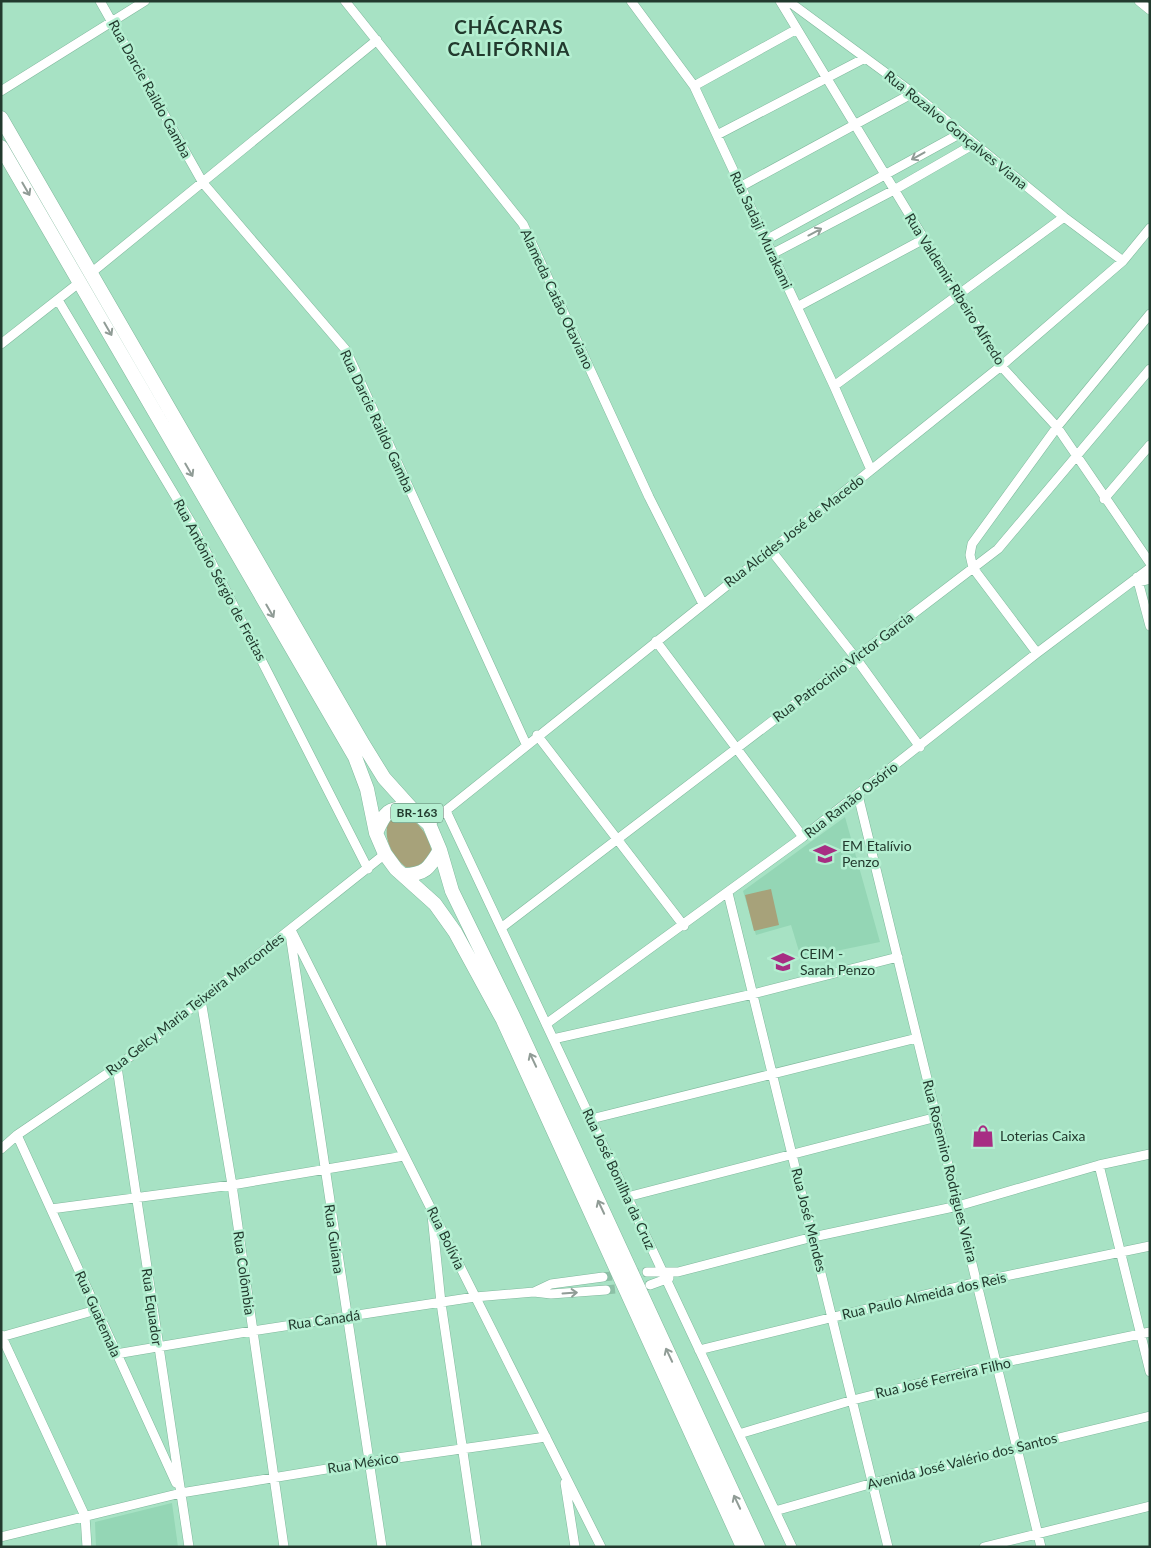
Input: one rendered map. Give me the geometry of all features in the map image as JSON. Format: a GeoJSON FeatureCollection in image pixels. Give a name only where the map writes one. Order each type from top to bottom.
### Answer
{"type":"FeatureCollection","features":[{"type":"Feature","properties":{"kind":"highway","name":"BR-163"},"geometry":{"type":"LineString","coordinates":[[1,118],[363,744],[384,778],[429,824],[440,850],[452,891],[513,1016],[758,1547]]}},
{"type":"Feature","properties":{"kind":"highway","name":"BR-163"},"geometry":{"type":"LineString","coordinates":[[1,147],[91,274],[355,757],[367,789],[376,833],[385,854],[396,869],[435,904],[455,932],[502,1020],[743,1547]]}},
{"type":"Feature","properties":{"kind":"highway"},"geometry":{"type":"LineString","coordinates":[[376,833],[383,817],[389,811],[397,808],[412,808]]}},
{"type":"Feature","properties":{"kind":"highway"},"geometry":{"type":"LineString","coordinates":[[404,875],[416,874],[428,869],[440,850]]}},
{"type":"Feature","properties":{"kind":"street","name":"Rua Darcie Raildo Gamba"},"geometry":{"type":"LineString","coordinates":[[100,1],[203,183],[346,350],[526,744]]}},
{"type":"Feature","properties":{"kind":"street"},"geometry":{"type":"LineString","coordinates":[[1,91],[145,1]]}},
{"type":"Feature","properties":{"kind":"street","name":"Alameda Catão Otaviano"},"geometry":{"type":"LineString","coordinates":[[345,1],[522,224],[649,497],[703,604]]}},
{"type":"Feature","properties":{"kind":"street","name":"Rua Sadaji Murakami"},"geometry":{"type":"LineString","coordinates":[[631,1],[694,86],[834,386],[871,470]]}},
{"type":"Feature","properties":{"kind":"street","name":"Rua Valdemir Ribeiro Alfredo"},"geometry":{"type":"LineString","coordinates":[[780,1],[1001,366],[1057,427],[1078,454],[1104,499],[1150,563]]}},
{"type":"Feature","properties":{"kind":"street","name":"Rua Rozalvo Gonçalves Viana"},"geometry":{"type":"LineString","coordinates":[[788,1],[913,93],[1064,217],[1123,261]]}},
{"type":"Feature","properties":{"kind":"street"},"geometry":{"type":"LineString","coordinates":[[1139,1],[1150,10]]}},
{"type":"Feature","properties":{"kind":"street"},"geometry":{"type":"LineString","coordinates":[[694,86],[797,29]]}},
{"type":"Feature","properties":{"kind":"street"},"geometry":{"type":"LineString","coordinates":[[1,344],[91,274],[377,40]]}},
{"type":"Feature","properties":{"kind":"street"},"geometry":{"type":"LineString","coordinates":[[717,136],[865,58]]}},
{"type":"Feature","properties":{"kind":"street"},"geometry":{"type":"LineString","coordinates":[[740,187],[913,93]]}},
{"type":"Feature","properties":{"kind":"street"},"geometry":{"type":"LineString","coordinates":[[766,240],[961,132]]}},
{"type":"Feature","properties":{"kind":"street"},"geometry":{"type":"LineString","coordinates":[[772,254],[894,190],[974,144]]}},
{"type":"Feature","properties":{"kind":"street"},"geometry":{"type":"LineString","coordinates":[[834,386],[1064,217]]}},
{"type":"Feature","properties":{"kind":"street","name":"Rua Alcídes José de Macedo"},"geometry":{"type":"LineString","coordinates":[[429,824],[537,735],[1001,366],[1123,261],[1150,228]]}},
{"type":"Feature","properties":{"kind":"street"},"geometry":{"type":"LineString","coordinates":[[797,307],[924,239]]}},
{"type":"Feature","properties":{"kind":"street","name":"Rua Antônio Sérgio de Freitas"},"geometry":{"type":"LineString","coordinates":[[58,300],[192,524],[368,869]]}},
{"type":"Feature","properties":{"kind":"street"},"geometry":{"type":"LineString","coordinates":[[1037,654],[973,568],[970,556],[972,544],[1057,427],[1150,314]]}},
{"type":"Feature","properties":{"kind":"street","name":"Rua Patrocinio Victor Garcia"},"geometry":{"type":"LineString","coordinates":[[501,928],[619,840],[736,748],[998,549],[1150,369]]}},
{"type":"Feature","properties":{"kind":"street"},"geometry":{"type":"LineString","coordinates":[[1104,499],[1150,445]]}},
{"type":"Feature","properties":{"kind":"street"},"geometry":{"type":"LineString","coordinates":[[770,549],[855,657],[920,747]]}},
{"type":"Feature","properties":{"kind":"street","name":"Rua Ramão Osório"},"geometry":{"type":"LineString","coordinates":[[546,1024],[684,926],[803,837],[1037,654],[1138,580],[1150,568]]}},
{"type":"Feature","properties":{"kind":"street"},"geometry":{"type":"LineString","coordinates":[[1150,579],[1138,580],[1150,626]]}},
{"type":"Feature","properties":{"kind":"street"},"geometry":{"type":"LineString","coordinates":[[656,641],[803,837]]}},
{"type":"Feature","properties":{"kind":"street"},"geometry":{"type":"LineString","coordinates":[[537,735],[684,926]]}},
{"type":"Feature","properties":{"kind":"street","name":"Rua Rosemiro Rodrigues Vieira"},"geometry":{"type":"LineString","coordinates":[[858,795],[1041,1547]]}},
{"type":"Feature","properties":{"kind":"street","name":"Rua José Bonilha da Cruz"},"geometry":{"type":"LineString","coordinates":[[446,811],[792,1547]]}},
{"type":"Feature","properties":{"kind":"street","name":"Rua Gelcy Maria Teixeira Marcondes"},"geometry":{"type":"LineString","coordinates":[[1,1149],[17,1135],[117,1067],[385,854]]}},
{"type":"Feature","properties":{"kind":"street","name":"Rua José Mendes"},"geometry":{"type":"LineString","coordinates":[[728,893],[834,1317],[888,1547]]}},
{"type":"Feature","properties":{"kind":"street","name":"Rua Bolívia"},"geometry":{"type":"LineString","coordinates":[[290,930],[546,1437],[563,1475],[601,1547]]}},
{"type":"Feature","properties":{"kind":"street","name":"Rua Guiana"},"geometry":{"type":"LineString","coordinates":[[290,930],[324,1170],[382,1547]]}},
{"type":"Feature","properties":{"kind":"street"},"geometry":{"type":"LineString","coordinates":[[553,1039],[753,994],[898,958]]}},
{"type":"Feature","properties":{"kind":"street","name":"Rua Colômbia"},"geometry":{"type":"LineString","coordinates":[[201,1000],[232,1185],[284,1547]]}},
{"type":"Feature","properties":{"kind":"street"},"geometry":{"type":"LineString","coordinates":[[591,1119],[772,1072],[918,1038]]}},
{"type":"Feature","properties":{"kind":"street","name":"Rua Equador"},"geometry":{"type":"LineString","coordinates":[[117,1067],[189,1547]]}},
{"type":"Feature","properties":{"kind":"street"},"geometry":{"type":"LineString","coordinates":[[627,1197],[937,1117]]}},
{"type":"Feature","properties":{"kind":"street","name":"Rua Guatemala"},"geometry":{"type":"LineString","coordinates":[[17,1135],[181,1493]]}},
{"type":"Feature","properties":{"kind":"street"},"geometry":{"type":"LineString","coordinates":[[647,1272],[678,1272],[813,1237],[958,1206],[1099,1165],[1150,1154]]}},
{"type":"Feature","properties":{"kind":"street"},"geometry":{"type":"LineString","coordinates":[[51,1209],[232,1185],[404,1156]]}},
{"type":"Feature","properties":{"kind":"street"},"geometry":{"type":"LineString","coordinates":[[1099,1165],[1120,1253],[1145,1334],[1150,1372]]}},
{"type":"Feature","properties":{"kind":"street"},"geometry":{"type":"LineString","coordinates":[[431,1210],[441,1304],[477,1547]]}},
{"type":"Feature","properties":{"kind":"street","name":"Rua Paulo Almeida dos Reis"},"geometry":{"type":"LineString","coordinates":[[699,1350],[977,1282],[1150,1246]]}},
{"type":"Feature","properties":{"kind":"street"},"geometry":{"type":"LineString","coordinates":[[650,1285],[666,1280],[678,1272]]}},
{"type":"Feature","properties":{"kind":"street"},"geometry":{"type":"LineString","coordinates":[[534,1292],[551,1284],[603,1278]]}},
{"type":"Feature","properties":{"kind":"street"},"geometry":{"type":"LineString","coordinates":[[534,1292],[552,1294],[606,1290]]}},
{"type":"Feature","properties":{"kind":"street","name":"Rua Canadá"},"geometry":{"type":"LineString","coordinates":[[116,1354],[346,1316],[441,1304],[475,1297],[534,1292]]}},
{"type":"Feature","properties":{"kind":"street"},"geometry":{"type":"LineString","coordinates":[[87,1547],[85,1516],[2,1336],[96,1310]]}},
{"type":"Feature","properties":{"kind":"street","name":"Rua José Ferreira Filho"},"geometry":{"type":"LineString","coordinates":[[739,1434],[853,1400],[996,1364],[1145,1334]]}},
{"type":"Feature","properties":{"kind":"street","name":"Avenida José Valério dos Santos"},"geometry":{"type":"LineString","coordinates":[[775,1511],[873,1483],[1150,1416]]}},
{"type":"Feature","properties":{"kind":"street","name":"Rua México"},"geometry":{"type":"LineString","coordinates":[[1,1537],[181,1493],[369,1462],[546,1437]]}},
{"type":"Feature","properties":{"kind":"street"},"geometry":{"type":"LineString","coordinates":[[563,1475],[575,1547]]}},
{"type":"Feature","properties":{"kind":"street"},"geometry":{"type":"LineString","coordinates":[[984,1547],[1150,1506]]}},
{"type":"Feature","properties":{"kind":"shaded area"},"geometry":{"type":"Polygon","coordinates":[[[402,814],[420,826],[428,839],[432,853],[432,860],[411,870],[394,855],[388,840],[387,825],[390,818],[402,814]]]}},
{"type":"Feature","properties":{"kind":"shaded area","name":"EM Etalívio Penzo"},"geometry":{"type":"Polygon","coordinates":[[[845,817],[880,942],[801,958],[791,925],[756,935],[743,891],[845,817]]]}},
{"type":"Feature","properties":{"kind":"shaded area"},"geometry":{"type":"Polygon","coordinates":[[[771,889],[779,925],[754,931],[745,895],[771,889]]]}},
{"type":"Feature","properties":{"kind":"shaded area"},"geometry":{"type":"Polygon","coordinates":[[[172,1503],[178,1547],[96,1547],[95,1522],[172,1503]]]}},
{"type":"Feature","properties":{"kind":"tunnel"},"geometry":{"type":"LineString","coordinates":[[603,1277],[647,1272]]}},
{"type":"Feature","properties":{"kind":"tunnel"},"geometry":{"type":"LineString","coordinates":[[606,1290],[650,1285]]}},
{"type":"Feature","properties":{"kind":"place","name":"EM Etalívio Penzo"},"geometry":{"type":"Point","coordinates":[825,854]}},
{"type":"Feature","properties":{"kind":"place","name":"CEIM - Sarah Penzo"},"geometry":{"type":"Point","coordinates":[783,962]}},
{"type":"Feature","properties":{"kind":"place","name":"Loterias Caixa"},"geometry":{"type":"Point","coordinates":[983,1136]}},
{"type":"Feature","properties":{"kind":"district","name":"CHÁCARAS CALIFÓRNIA"},"geometry":{"type":"Point","coordinates":[509,38]}}]}
